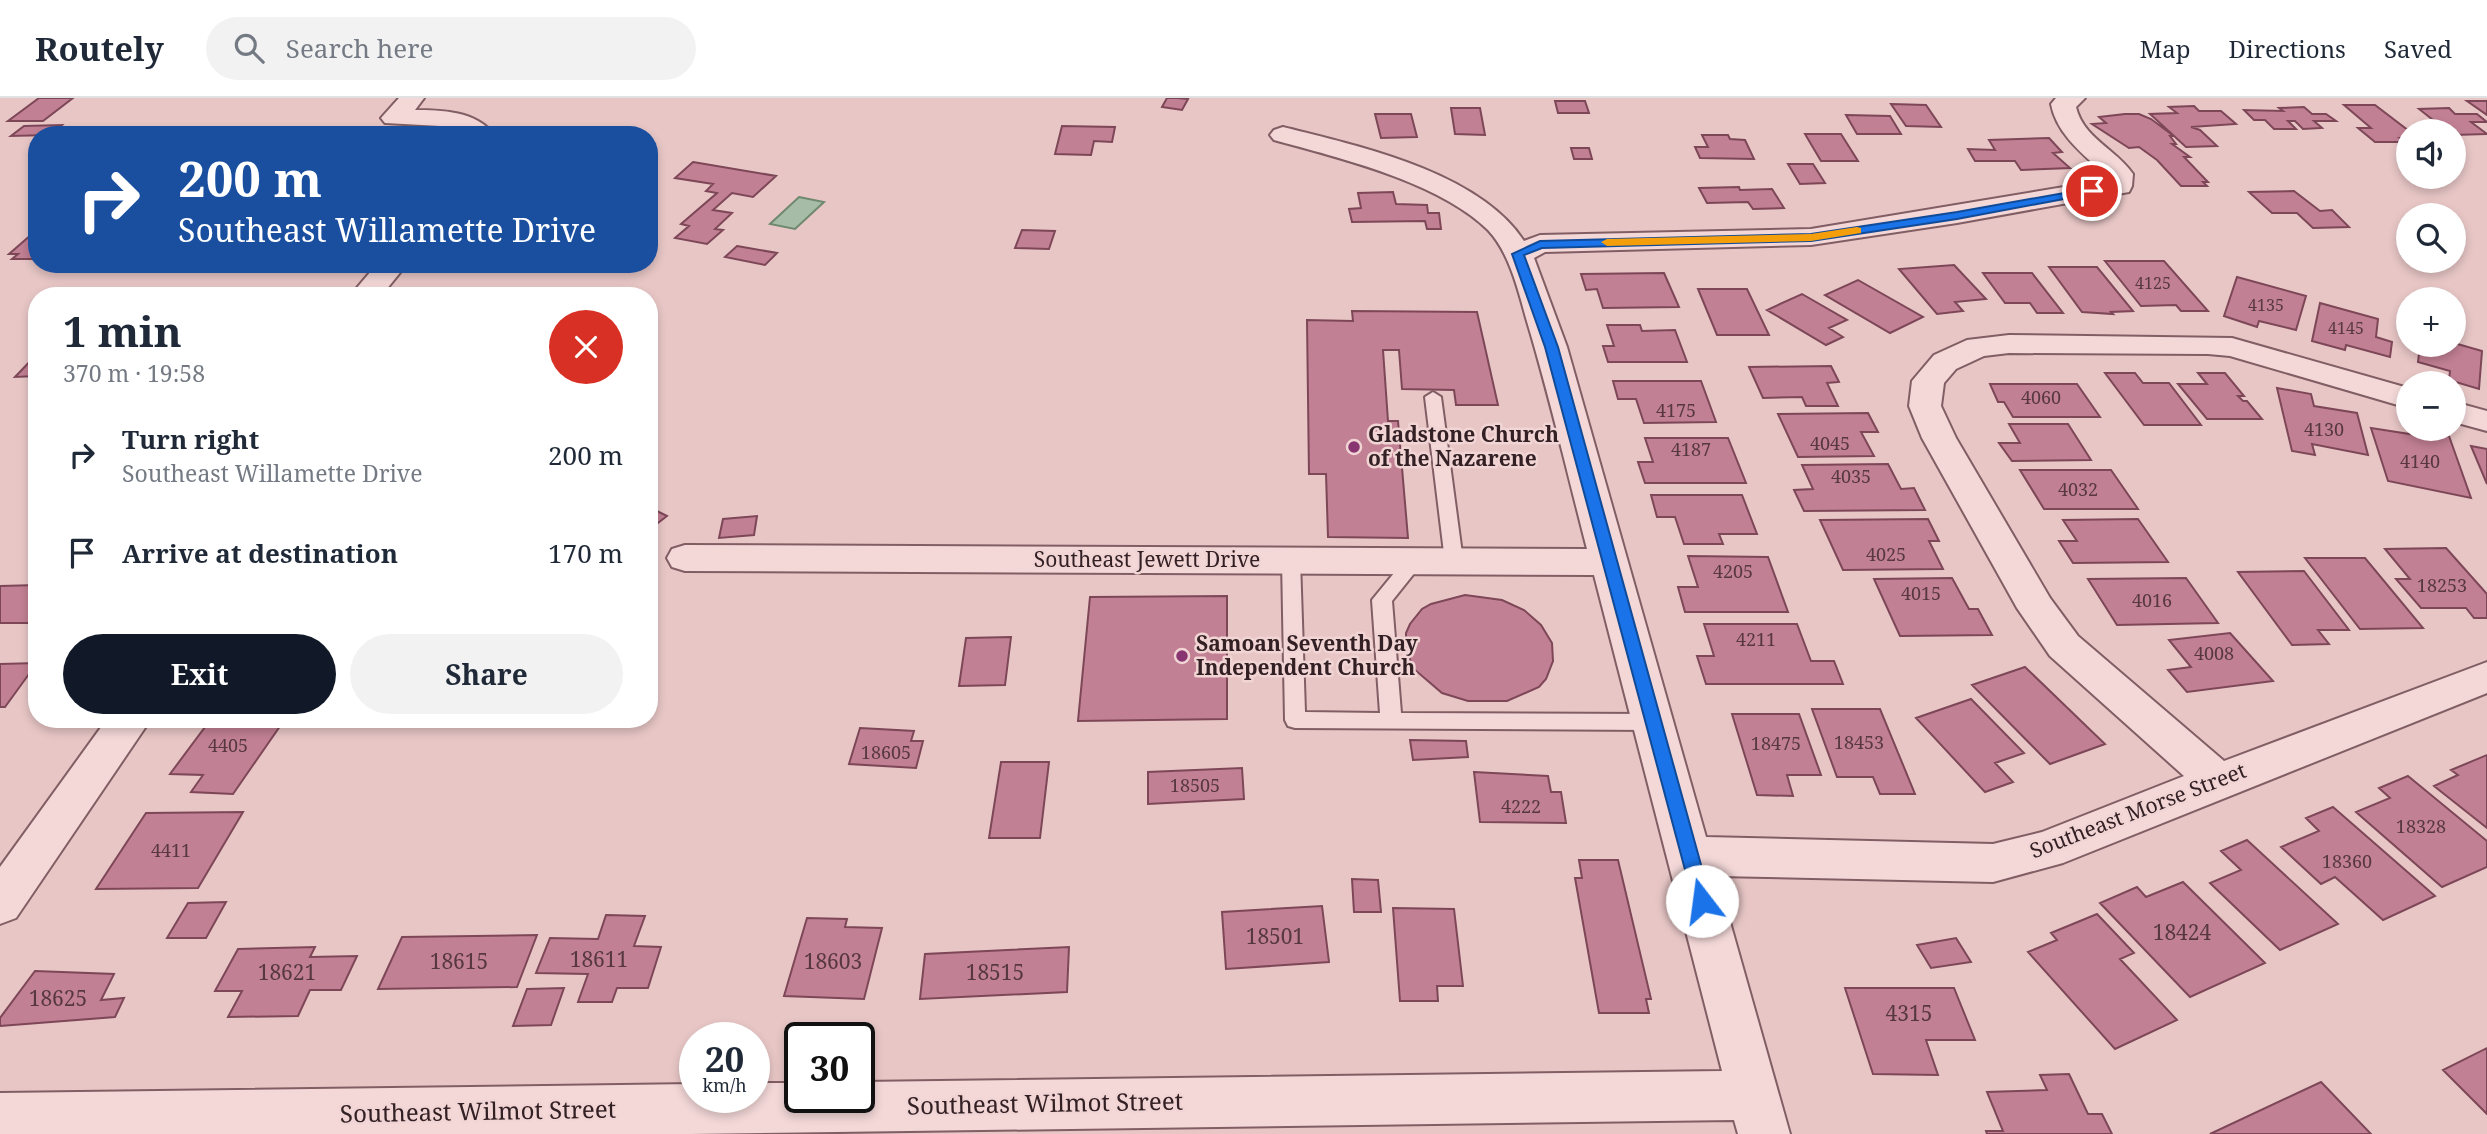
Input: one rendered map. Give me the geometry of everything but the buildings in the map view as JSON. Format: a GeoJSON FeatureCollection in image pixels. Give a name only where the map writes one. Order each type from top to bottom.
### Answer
{"type":"FeatureCollection","features":[{"type":"Feature","properties":{"kind":"street"},"geometry":{"type":"LineString","coordinates":[[412,98],[394,118],[459,122],[471,126]]}},
{"type":"Feature","properties":{"kind":"street"},"geometry":{"type":"LineString","coordinates":[[1518,254],[1540,244],[1811,237],[1957,215],[2119,186],[2120,174],[2071,126],[2064,114],[2063,104],[2073,98]]}},
{"type":"Feature","properties":{"kind":"street"},"geometry":{"type":"LineString","coordinates":[[1283,135],[1365,156],[1447,190],[1478,209],[1504,230],[1518,254],[1551,347],[1759,1114]]}},
{"type":"Feature","properties":{"kind":"street"},"geometry":{"type":"LineString","coordinates":[[373,287],[385,273]]}},
{"type":"Feature","properties":{"kind":"street"},"geometry":{"type":"LineString","coordinates":[[2218,781],[2064,646],[2036,608],[1939,438],[1925,406],[1928,381],[1945,362],[1978,347],[2009,344],[2208,345],[2259,354],[2396,394]]}},
{"type":"Feature","properties":{"kind":"street"},"geometry":{"type":"LineString","coordinates":[[2466,415],[2487,421]]}},
{"type":"Feature","properties":{"kind":"street","name":"Southeast Jewett Drive"},"geometry":{"type":"LineString","coordinates":[[685,558],[1610,562]]}},
{"type":"Feature","properties":{"kind":"street","name":"Southeast Morse Street"},"geometry":{"type":"LineString","coordinates":[[1690,856],[1993,863],[2047,850],[2487,677]]}},
{"type":"Feature","properties":{"kind":"street"},"geometry":{"type":"LineString","coordinates":[[0,904],[124,728]]}},
{"type":"Feature","properties":{"kind":"street","name":"Southeast Wilmot Street"},"geometry":{"type":"LineString","coordinates":[[0,1118],[1759,1114]]}},
{"type":"Feature","properties":{"kind":"lane"},"geometry":{"type":"LineString","coordinates":[[1433,397],[1454,561]]}},
{"type":"Feature","properties":{"kind":"lane"},"geometry":{"type":"LineString","coordinates":[[1292,561],[1295,720],[1653,722]]}},
{"type":"Feature","properties":{"kind":"lane"},"geometry":{"type":"LineString","coordinates":[[1391,721],[1382,600],[1415,561]]}},
{"type":"Feature","properties":{"kind":"shaded area"},"geometry":{"type":"Polygon","coordinates":[[[799,197],[824,202],[795,229],[770,224],[799,197]]]}},
{"type":"Feature","properties":{"kind":"slow traffic"},"geometry":{"type":"LineString","coordinates":[[1607,242],[1811,237],[1857,230]]}},
{"type":"Feature","properties":{"kind":"place","name":"Gladstone Church of the Nazarene"},"geometry":{"type":"Point","coordinates":[1354,447]}},
{"type":"Feature","properties":{"kind":"place","name":"Samoan Seventh Day Independent Church"},"geometry":{"type":"Point","coordinates":[1182,656]}},
{"type":"Feature","properties":{"kind":"route"},"geometry":{"type":"LineString","coordinates":[[1702,901],[1551,347],[1518,254],[1540,244],[1811,237],[2092,191]]}}]}
